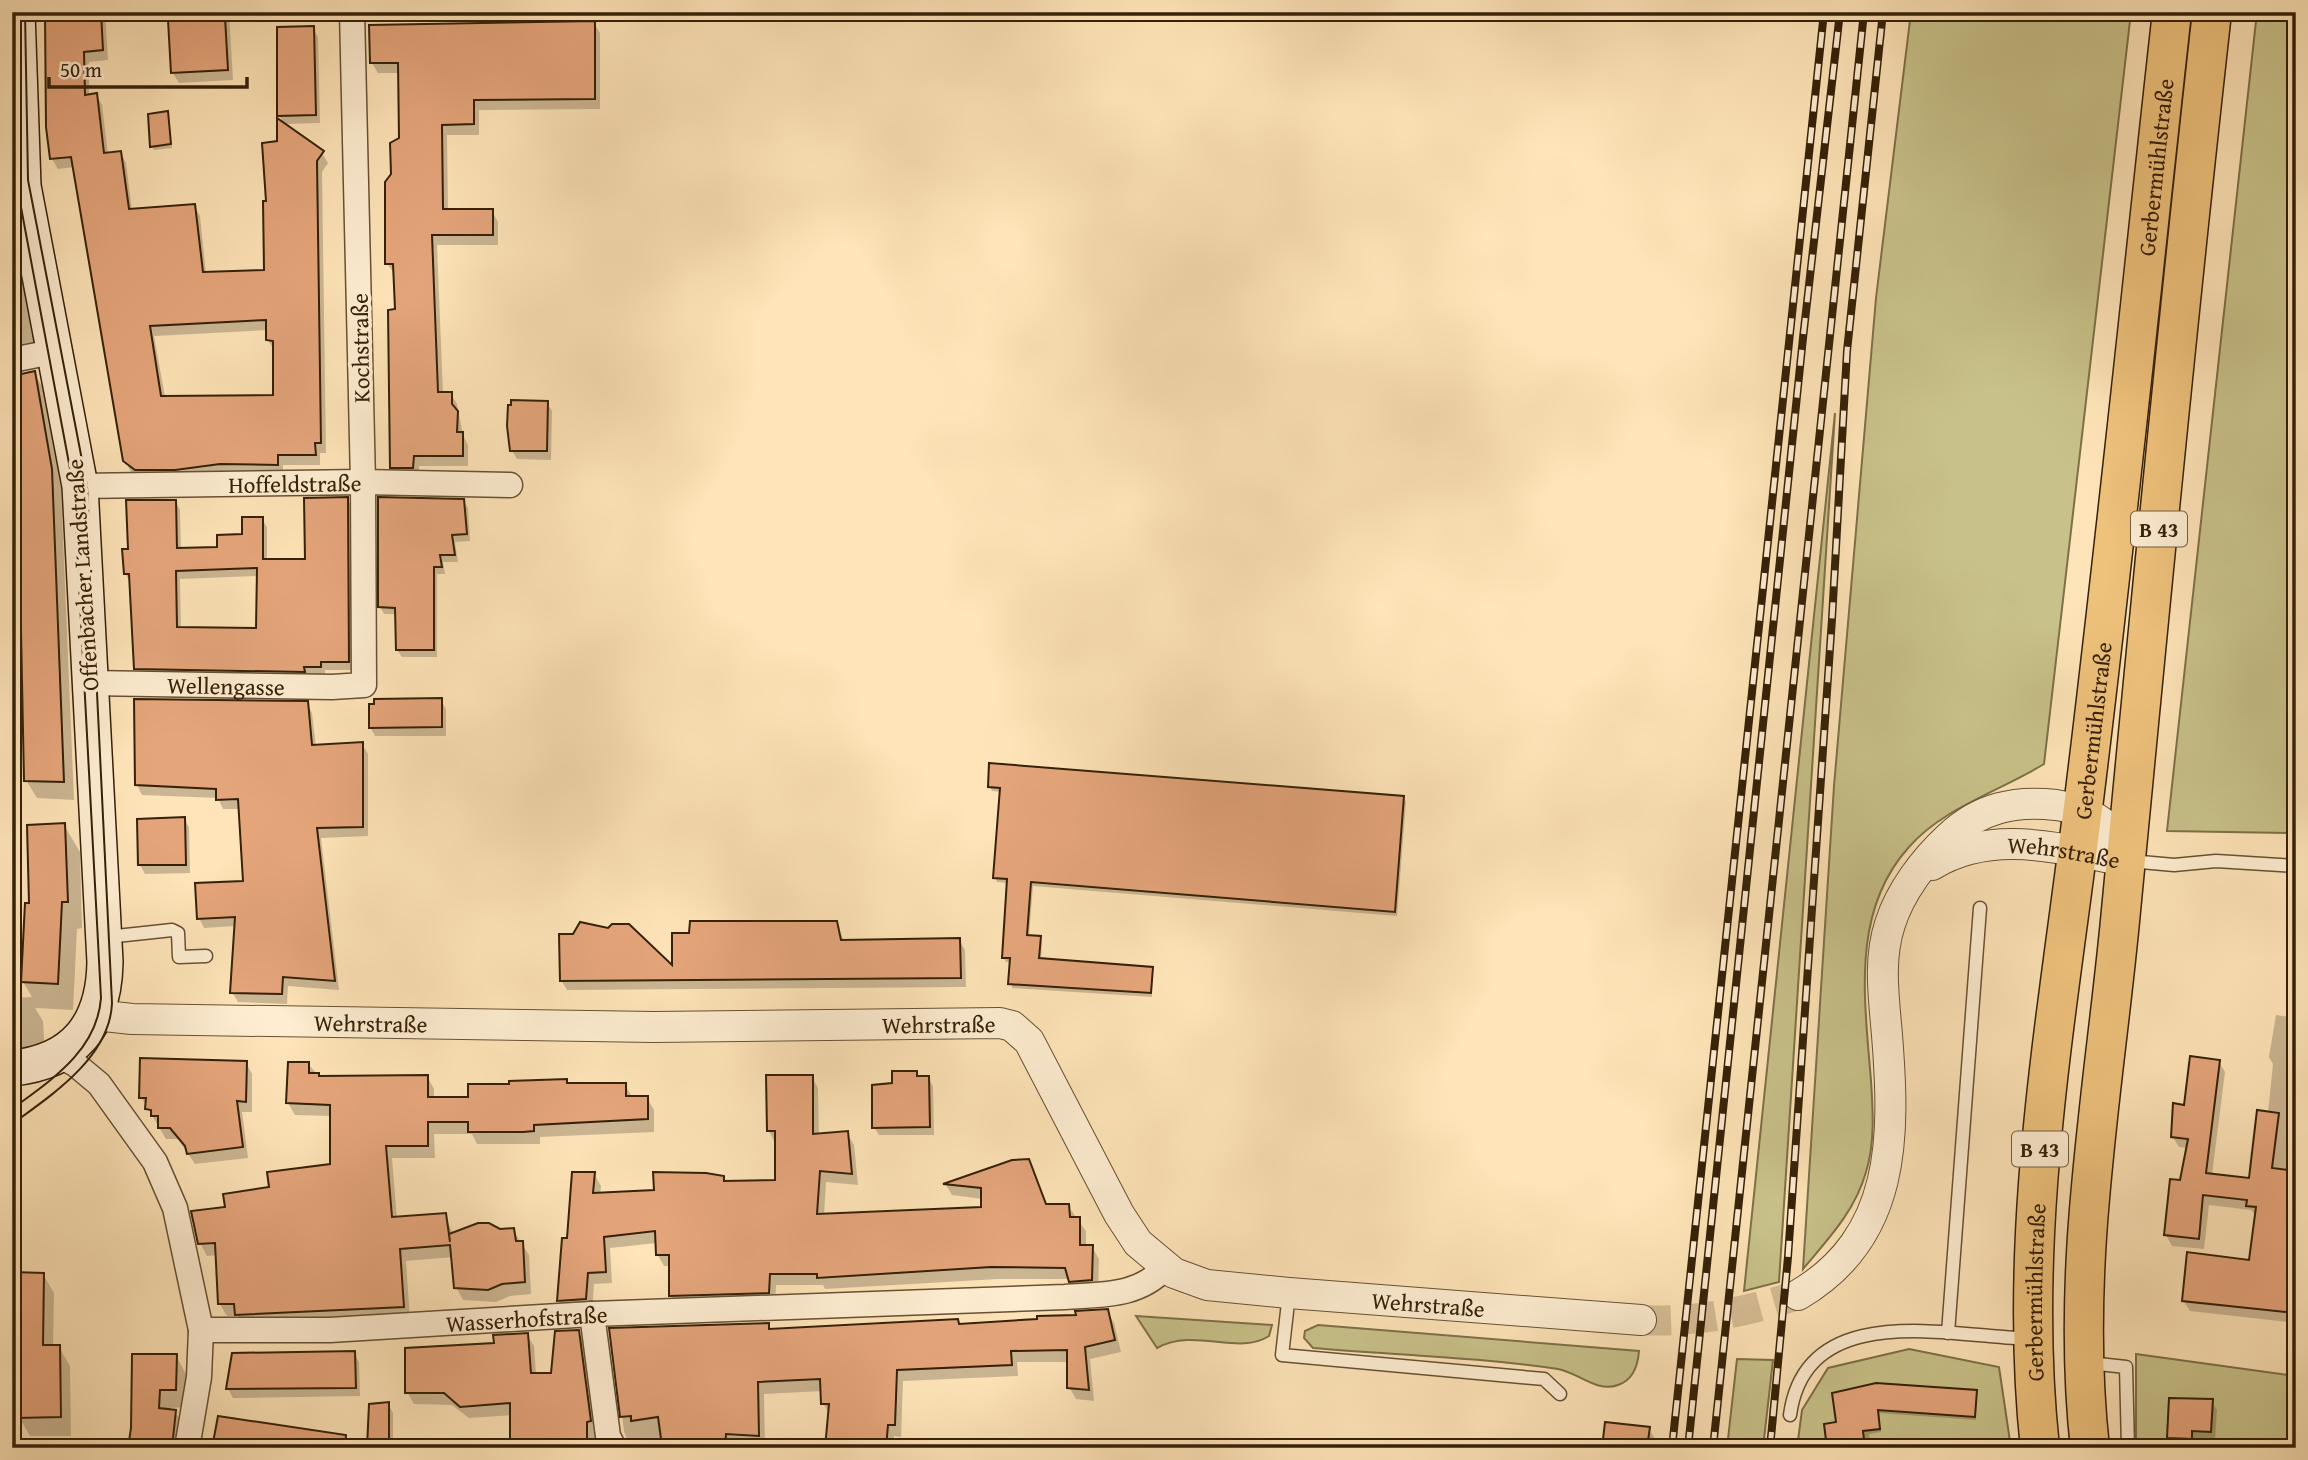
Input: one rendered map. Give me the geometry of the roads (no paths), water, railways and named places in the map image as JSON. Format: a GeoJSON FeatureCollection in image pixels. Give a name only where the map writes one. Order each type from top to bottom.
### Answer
{"type":"FeatureCollection","features":[{"type":"Feature","properties":{"kind":"main road","name":"Offenbacher Landstraße"},"geometry":{"type":"LineString","coordinates":[[17,12],[23,186],[52,352],[80,486],[104,937],[105,977],[95,1015],[79,1041],[59,1056]]}},
{"type":"Feature","properties":{"kind":"main road","name":"Gerbermühlstraße"},"geometry":{"type":"LineString","coordinates":[[2040,1448],[2031,1339],[2037,1180],[2083,810],[2172,12]]}},
{"type":"Feature","properties":{"kind":"main road","name":"Gerbermühlstraße"},"geometry":{"type":"LineString","coordinates":[[2090,1448],[2083,1363],[2089,1192],[2126,861],[2212,12]]}},
{"type":"Feature","properties":{"kind":"main road"},"geometry":{"type":"LineString","coordinates":[[12,1068],[36,1066],[59,1056]]}},
{"type":"Feature","properties":{"kind":"street","name":"Kochstraße"},"geometry":{"type":"LineString","coordinates":[[352,12],[363,482],[364,685]]}},
{"type":"Feature","properties":{"kind":"street"},"geometry":{"type":"LineString","coordinates":[[12,360],[52,352]]}},
{"type":"Feature","properties":{"kind":"street","name":"Hoffeldstraße"},"geometry":{"type":"LineString","coordinates":[[80,486],[363,482],[510,485]]}},
{"type":"Feature","properties":{"kind":"street","name":"Wellengasse"},"geometry":{"type":"LineString","coordinates":[[90,683],[332,687],[364,685]]}},
{"type":"Feature","properties":{"kind":"street","name":"Wehrstraße"},"geometry":{"type":"LineString","coordinates":[[1798,1295],[1830,1272],[1855,1242],[1867,1223],[1884,1183],[1889,1158],[1892,1111],[1883,989],[1885,948],[1890,924],[1917,874],[1957,830],[1990,810],[2030,804],[2083,810],[2108,828],[2126,861]]}},
{"type":"Feature","properties":{"kind":"street","name":"Wehrstraße"},"geometry":{"type":"LineString","coordinates":[[1917,874],[1943,858],[1983,844],[2007,842],[2126,861]]}},
{"type":"Feature","properties":{"kind":"street","name":"Wehrstraße"},"geometry":{"type":"LineString","coordinates":[[95,1015],[145,1019],[654,1027],[1000,1023],[1012,1026],[1029,1041],[1118,1214],[1138,1243],[1165,1268],[1185,1279],[1207,1285],[1289,1293],[1641,1320]]}},
{"type":"Feature","properties":{"kind":"street"},"geometry":{"type":"LineString","coordinates":[[59,1056],[75,1064],[99,1084],[155,1161],[175,1208],[201,1330],[199,1377],[187,1448]]}},
{"type":"Feature","properties":{"kind":"street","name":"Wasserhofstraße"},"geometry":{"type":"LineString","coordinates":[[201,1330],[330,1330],[592,1314],[1128,1292],[1151,1282],[1165,1268]]}},
{"type":"Feature","properties":{"kind":"street"},"geometry":{"type":"LineString","coordinates":[[592,1314],[608,1436],[614,1448]]}},
{"type":"Feature","properties":{"kind":"lane"},"geometry":{"type":"LineString","coordinates":[[2126,861],[2158,865],[2216,861],[2296,866]]}},
{"type":"Feature","properties":{"kind":"lane"},"geometry":{"type":"LineString","coordinates":[[1948,1333],[1980,908]]}},
{"type":"Feature","properties":{"kind":"lane"},"geometry":{"type":"LineString","coordinates":[[104,937],[172,930],[178,933],[179,957],[206,956]]}},
{"type":"Feature","properties":{"kind":"lane"},"geometry":{"type":"LineString","coordinates":[[1289,1293],[1282,1355],[1544,1378],[1560,1394]]}},
{"type":"Feature","properties":{"kind":"lane"},"geometry":{"type":"LineString","coordinates":[[1790,1415],[1793,1394],[1807,1370],[1821,1353],[1838,1343],[1867,1334],[1948,1333],[2031,1339]]}},
{"type":"Feature","properties":{"kind":"lane"},"geometry":{"type":"LineString","coordinates":[[2083,1363],[2126,1367],[2128,1448]]}},
{"type":"Feature","properties":{"kind":"tunnel"},"geometry":{"type":"LineString","coordinates":[[1641,1320],[1681,1320],[1721,1315],[1798,1295]]}},
{"type":"Feature","properties":{"kind":"tram line"},"geometry":{"type":"LineString","coordinates":[[12,1124],[61,1087],[90,1057],[109,1023],[112,1003],[87,486],[28,180],[25,12]]}},
{"type":"Feature","properties":{"kind":"tram line"},"geometry":{"type":"LineString","coordinates":[[12,50],[17,186],[74,490],[101,998],[98,1017],[81,1049],[56,1075],[12,1109]]}},
{"type":"Feature","properties":{"kind":"railway"},"geometry":{"type":"LineString","coordinates":[[1672,1448],[1824,12]]}},
{"type":"Feature","properties":{"kind":"railway"},"geometry":{"type":"LineString","coordinates":[[1688,1448],[1803,338],[1840,12]]}},
{"type":"Feature","properties":{"kind":"railway"},"geometry":{"type":"LineString","coordinates":[[1713,1448],[1864,12]]}},
{"type":"Feature","properties":{"kind":"railway"},"geometry":{"type":"LineString","coordinates":[[1770,1448],[1788,1257],[1832,619],[1847,351],[1883,12]]}}]}
